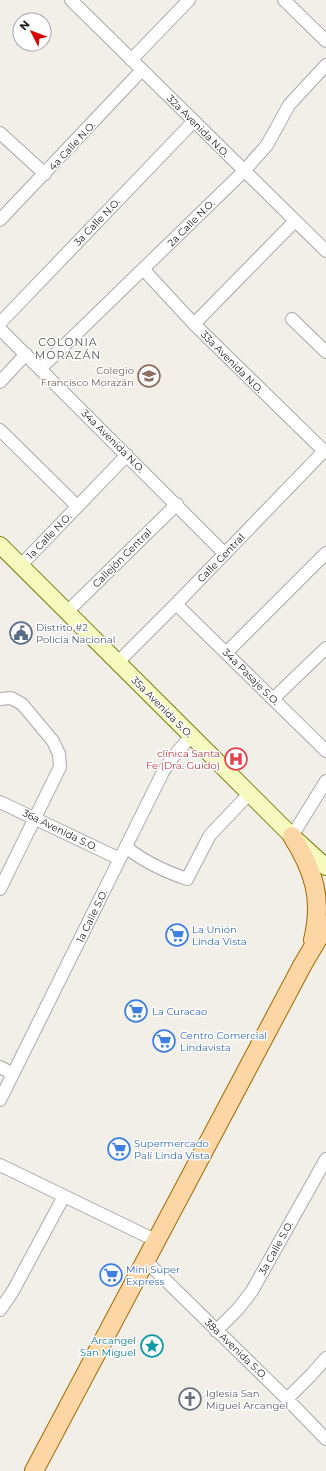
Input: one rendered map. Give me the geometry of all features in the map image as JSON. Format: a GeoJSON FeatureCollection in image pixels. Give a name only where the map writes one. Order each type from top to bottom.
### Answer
{"type":"FeatureCollection","features":[{"type":"Feature","properties":{"kind":"main road","name":"35a Avenida S.O."},"geometry":{"type":"LineString","coordinates":[[1,548],[21,565],[249,794],[326,867]]}},
{"type":"Feature","properties":{"kind":"main road"},"geometry":{"type":"LineString","coordinates":[[292,836],[303,854],[312,876],[317,899],[317,922],[310,950]]}},
{"type":"Feature","properties":{"kind":"main road"},"geometry":{"type":"LineString","coordinates":[[34,1471],[310,950],[326,925]]}},
{"type":"Feature","properties":{"kind":"main road"},"geometry":{"type":"LineString","coordinates":[[310,950],[326,938]]}},
{"type":"Feature","properties":{"kind":"street","name":"32a Avenida N.O."},"geometry":{"type":"LineString","coordinates":[[71,0],[326,251]]}},
{"type":"Feature","properties":{"kind":"street"},"geometry":{"type":"LineString","coordinates":[[132,60],[189,0]]}},
{"type":"Feature","properties":{"kind":"street"},"geometry":{"type":"LineString","coordinates":[[284,0],[326,41]]}},
{"type":"Feature","properties":{"kind":"street","name":"2a Calle N.O."},"geometry":{"type":"LineString","coordinates":[[40,369],[144,270],[244,171],[267,145],[288,105],[326,65]]}},
{"type":"Feature","properties":{"kind":"street","name":"4a Calle N.O."},"geometry":{"type":"LineString","coordinates":[[0,220],[142,70]]}},
{"type":"Feature","properties":{"kind":"street","name":"3a Calle N.O."},"geometry":{"type":"LineString","coordinates":[[0,323],[194,121]]}},
{"type":"Feature","properties":{"kind":"street"},"geometry":{"type":"LineString","coordinates":[[0,133],[45,174]]}},
{"type":"Feature","properties":{"kind":"street"},"geometry":{"type":"LineString","coordinates":[[194,324],[295,221]]}},
{"type":"Feature","properties":{"kind":"street","name":"33a Avenida N.O."},"geometry":{"type":"LineString","coordinates":[[144,270],[194,324],[325,452]]}},
{"type":"Feature","properties":{"kind":"street"},"geometry":{"type":"LineString","coordinates":[[292,319],[326,352]]}},
{"type":"Feature","properties":{"kind":"street","name":"34a Avenida N.O."},"geometry":{"type":"LineString","coordinates":[[0,329],[177,504],[225,554]]}},
{"type":"Feature","properties":{"kind":"street"},"geometry":{"type":"LineString","coordinates":[[0,382],[26,354]]}},
{"type":"Feature","properties":{"kind":"street"},"geometry":{"type":"LineString","coordinates":[[0,430],[77,506]]}},
{"type":"Feature","properties":{"kind":"street","name":"Calle Central"},"geometry":{"type":"LineString","coordinates":[[117,663],[325,452]]}},
{"type":"Feature","properties":{"kind":"street","name":"1a Calle N.O."},"geometry":{"type":"LineString","coordinates":[[21,565],[127,455]]}},
{"type":"Feature","properties":{"kind":"street","name":"Callejón Central"},"geometry":{"type":"LineString","coordinates":[[67,612],[177,504]]}},
{"type":"Feature","properties":{"kind":"street"},"geometry":{"type":"LineString","coordinates":[[226,653],[326,553]]}},
{"type":"Feature","properties":{"kind":"street","name":"34a Pasaje S.O."},"geometry":{"type":"LineString","coordinates":[[176,604],[326,751]]}},
{"type":"Feature","properties":{"kind":"street"},"geometry":{"type":"LineString","coordinates":[[273,699],[326,648]]}},
{"type":"Feature","properties":{"kind":"street"},"geometry":{"type":"LineString","coordinates":[[0,699],[11,698],[22,704],[53,741],[59,754],[60,767],[0,889]]}},
{"type":"Feature","properties":{"kind":"street","name":"1a Calle S.O."},"geometry":{"type":"LineString","coordinates":[[0,1100],[163,772],[173,757],[191,736]]}},
{"type":"Feature","properties":{"kind":"street"},"geometry":{"type":"LineString","coordinates":[[292,836],[326,781]]}},
{"type":"Feature","properties":{"kind":"street"},"geometry":{"type":"LineString","coordinates":[[126,847],[144,861],[163,871],[187,879],[210,835],[249,794]]}},
{"type":"Feature","properties":{"kind":"street","name":"36a Avenida S.O."},"geometry":{"type":"LineString","coordinates":[[0,802],[120,859]]}},
{"type":"Feature","properties":{"kind":"street"},"geometry":{"type":"LineString","coordinates":[[0,1067],[13,1074]]}},
{"type":"Feature","properties":{"kind":"street","name":"3a Calle S.O."},"geometry":{"type":"LineString","coordinates":[[216,1331],[238,1309],[252,1291],[326,1159]]}},
{"type":"Feature","properties":{"kind":"street"},"geometry":{"type":"LineString","coordinates":[[0,1165],[157,1241]]}},
{"type":"Feature","properties":{"kind":"street"},"geometry":{"type":"LineString","coordinates":[[0,1310],[13,1291],[64,1196]]}},
{"type":"Feature","properties":{"kind":"street","name":"38a Avenida S.O."},"geometry":{"type":"LineString","coordinates":[[146,1260],[326,1439]]}},
{"type":"Feature","properties":{"kind":"street"},"geometry":{"type":"LineString","coordinates":[[287,1399],[326,1358]]}},
{"type":"Feature","properties":{"kind":"place","name":"Colegio Francisco Morazán"},"geometry":{"type":"Point","coordinates":[149,376]}},
{"type":"Feature","properties":{"kind":"place","name":"Distrito #2 Policia Nacional"},"geometry":{"type":"Point","coordinates":[21,633]}},
{"type":"Feature","properties":{"kind":"place","name":"clínica Santa Fe (Dra. Guido)"},"geometry":{"type":"Point","coordinates":[236,759]}},
{"type":"Feature","properties":{"kind":"place","name":"La Unión Linda Vista"},"geometry":{"type":"Point","coordinates":[177,935]}},
{"type":"Feature","properties":{"kind":"place","name":"La Curacao"},"geometry":{"type":"Point","coordinates":[136,1011]}},
{"type":"Feature","properties":{"kind":"place","name":"Centro Comercial Lindavista"},"geometry":{"type":"Point","coordinates":[164,1041]}},
{"type":"Feature","properties":{"kind":"place","name":"Supermercado Palí Linda Vista"},"geometry":{"type":"Point","coordinates":[119,1149]}},
{"type":"Feature","properties":{"kind":"place","name":"Mini Super Express"},"geometry":{"type":"Point","coordinates":[111,1275]}},
{"type":"Feature","properties":{"kind":"place","name":"Arcangel San Miguel"},"geometry":{"type":"Point","coordinates":[152,1346]}},
{"type":"Feature","properties":{"kind":"place","name":"Iglesia San Miguel Arcangel"},"geometry":{"type":"Point","coordinates":[190,1399]}},
{"type":"Feature","properties":{"kind":"district","name":"COLONIA MORAZÁN"},"geometry":{"type":"Point","coordinates":[68,348]}}]}
